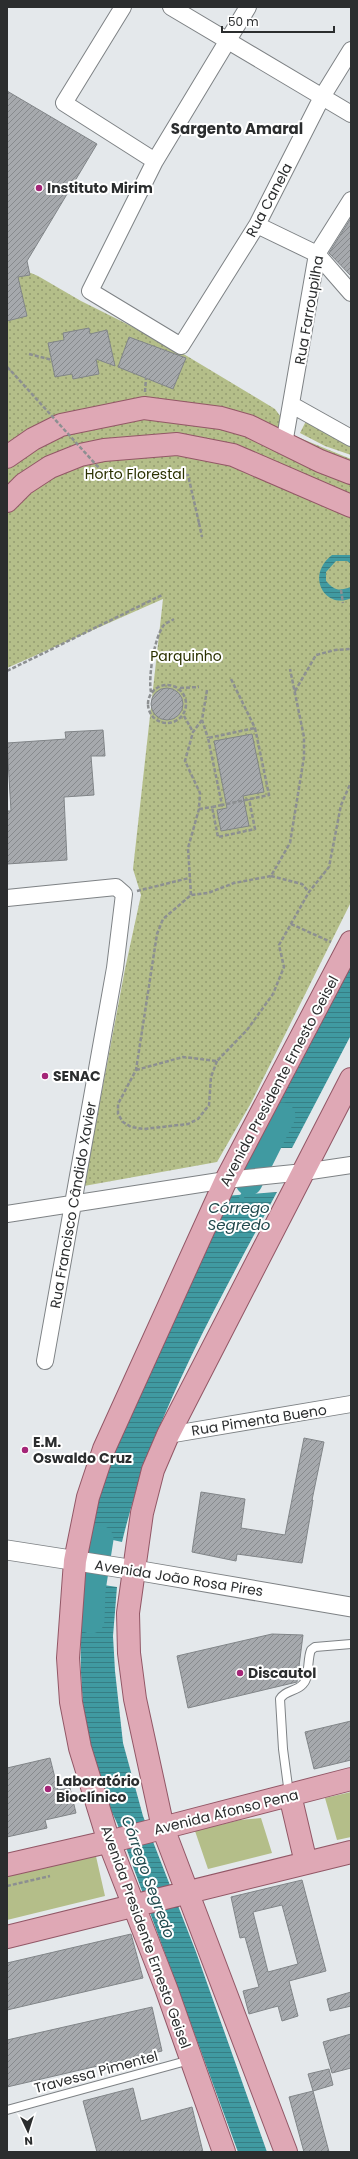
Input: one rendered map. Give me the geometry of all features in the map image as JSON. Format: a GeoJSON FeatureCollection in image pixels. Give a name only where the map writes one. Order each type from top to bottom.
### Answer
{"type":"FeatureCollection","features":[{"type":"Feature","properties":{"kind":"main road"},"geometry":{"type":"LineString","coordinates":[[7,457],[33,439],[61,425],[144,408],[221,418],[249,426],[284,444],[351,473]]}},
{"type":"Feature","properties":{"kind":"main road"},"geometry":{"type":"LineString","coordinates":[[7,501],[24,484],[50,468],[80,455],[104,450],[177,444],[233,455],[351,506]]}},
{"type":"Feature","properties":{"kind":"main road","name":"Avenida Presidente Ernesto Geisel"},"geometry":{"type":"LineString","coordinates":[[224,2152],[191,2060],[140,1905],[80,1748],[71,1702],[68,1658],[88,1497],[104,1449],[232,1179],[349,946]]}},
{"type":"Feature","properties":{"kind":"main road"},"geometry":{"type":"LineString","coordinates":[[286,2152],[157,1830],[135,1699],[129,1653],[127,1569],[153,1470],[168,1435],[351,1079]]}},
{"type":"Feature","properties":{"kind":"main road","name":"Avenida Afonso Pena"},"geometry":{"type":"LineString","coordinates":[[7,1865],[157,1830],[351,1779]]}},
{"type":"Feature","properties":{"kind":"main road"},"geometry":{"type":"LineString","coordinates":[[290,1796],[306,1864]]}},
{"type":"Feature","properties":{"kind":"main road"},"geometry":{"type":"LineString","coordinates":[[7,1937],[182,1895],[351,1852]]}},
{"type":"Feature","properties":{"kind":"street"},"geometry":{"type":"LineString","coordinates":[[123,7],[64,103],[155,161],[248,7]]}},
{"type":"Feature","properties":{"kind":"street"},"geometry":{"type":"LineString","coordinates":[[171,7],[351,114]]}},
{"type":"Feature","properties":{"kind":"street","name":"Rua Canela"},"geometry":{"type":"LineString","coordinates":[[155,161],[90,291],[181,346],[257,224],[322,97],[351,50]]}},
{"type":"Feature","properties":{"kind":"street","name":"Rua Farroupilha"},"geometry":{"type":"LineString","coordinates":[[284,444],[292,405],[317,254],[351,200]]}},
{"type":"Feature","properties":{"kind":"street"},"geometry":{"type":"LineString","coordinates":[[257,224],[317,254],[351,293]]}},
{"type":"Feature","properties":{"kind":"street"},"geometry":{"type":"LineString","coordinates":[[292,405],[351,438]]}},
{"type":"Feature","properties":{"kind":"street"},"geometry":{"type":"LineString","coordinates":[[7,898],[120,891]]}},
{"type":"Feature","properties":{"kind":"street","name":"Rua Francisco Cândido Xavier"},"geometry":{"type":"LineString","coordinates":[[45,1361],[115,968],[120,891]]}},
{"type":"Feature","properties":{"kind":"street"},"geometry":{"type":"LineString","coordinates":[[7,1214],[74,1205],[232,1179],[304,1172],[351,1165]]}},
{"type":"Feature","properties":{"kind":"street","name":"Rua Pimenta Bueno"},"geometry":{"type":"LineString","coordinates":[[168,1435],[351,1404]]}},
{"type":"Feature","properties":{"kind":"street","name":"Avenida João Rosa Pires"},"geometry":{"type":"LineString","coordinates":[[7,1550],[351,1607]]}},
{"type":"Feature","properties":{"kind":"lane"},"geometry":{"type":"LineString","coordinates":[[290,1796],[283,1749],[280,1699],[283,1694],[300,1687],[305,1681],[311,1650],[315,1647],[351,1644]]}},
{"type":"Feature","properties":{"kind":"lane","name":"Travessa Pimentel"},"geometry":{"type":"LineString","coordinates":[[7,2110],[191,2060]]}},
{"type":"Feature","properties":{"kind":"path"},"geometry":{"type":"LineString","coordinates":[[29,354],[52,360]]}},
{"type":"Feature","properties":{"kind":"path"},"geometry":{"type":"LineString","coordinates":[[7,367],[109,479],[188,475],[202,537]]}},
{"type":"Feature","properties":{"kind":"path"},"geometry":{"type":"LineString","coordinates":[[341,591],[343,602]]}},
{"type":"Feature","properties":{"kind":"path"},"geometry":{"type":"LineString","coordinates":[[7,671],[162,595]]}},
{"type":"Feature","properties":{"kind":"path"},"geometry":{"type":"LineString","coordinates":[[174,619],[164,625],[159,635],[149,682],[151,692],[148,707],[150,714],[155,720],[170,724],[184,716]]}},
{"type":"Feature","properties":{"kind":"path"},"geometry":{"type":"LineString","coordinates":[[295,691],[316,655],[335,650],[351,650]]}},
{"type":"Feature","properties":{"kind":"path"},"geometry":{"type":"LineString","coordinates":[[271,876],[290,842],[304,756],[304,737],[290,668]]}},
{"type":"Feature","properties":{"kind":"path"},"geometry":{"type":"LineString","coordinates":[[199,809],[269,795],[255,728],[231,679]]}},
{"type":"Feature","properties":{"kind":"path"},"geometry":{"type":"LineString","coordinates":[[151,692],[165,684],[180,688],[199,687]]}},
{"type":"Feature","properties":{"kind":"path"},"geometry":{"type":"LineString","coordinates":[[180,688],[187,702],[184,716],[193,732]]}},
{"type":"Feature","properties":{"kind":"path"},"geometry":{"type":"LineString","coordinates":[[191,895],[188,848],[199,809],[200,793],[186,761],[193,732],[202,720],[207,690]]}},
{"type":"Feature","properties":{"kind":"path"},"geometry":{"type":"LineString","coordinates":[[202,720],[208,738],[222,805]]}},
{"type":"Feature","properties":{"kind":"path"},"geometry":{"type":"LineString","coordinates":[[208,738],[255,728]]}},
{"type":"Feature","properties":{"kind":"path"},"geometry":{"type":"LineString","coordinates":[[309,892],[302,884],[271,876],[234,883],[208,893],[191,895],[163,919],[157,934],[136,1070],[118,1104],[118,1114],[123,1122],[131,1126],[144,1129],[188,1124],[198,1119],[209,1105],[211,1077],[217,1061],[247,1030],[274,994],[284,967],[279,945],[309,892],[329,867],[341,805],[351,782]]}},
{"type":"Feature","properties":{"kind":"path"},"geometry":{"type":"LineString","coordinates":[[212,807],[218,837],[255,829],[249,799]]}},
{"type":"Feature","properties":{"kind":"path"},"geometry":{"type":"LineString","coordinates":[[120,891],[190,878]]}},
{"type":"Feature","properties":{"kind":"path"},"geometry":{"type":"LineString","coordinates":[[291,924],[349,946]]}},
{"type":"Feature","properties":{"kind":"path"},"geometry":{"type":"LineString","coordinates":[[136,1070],[183,1057],[217,1061]]}},
{"type":"Feature","properties":{"kind":"green space","name":"Horto Florestal"},"geometry":{"type":"Polygon","coordinates":[[[7,263],[38,276],[81,301],[167,344],[275,409],[295,436],[351,459],[351,902],[251,1103],[217,1162],[84,1186],[125,969],[141,895],[133,869],[163,599],[7,668],[7,263]]]}},
{"type":"Feature","properties":{"kind":"green space"},"geometry":{"type":"Polygon","coordinates":[[[306,421],[351,442],[351,455],[325,446],[300,433],[306,421]]]}},
{"type":"Feature","properties":{"kind":"green space"},"geometry":{"type":"Polygon","coordinates":[[[351,1792],[351,1837],[337,1840],[325,1798],[351,1792]]]}},
{"type":"Feature","properties":{"kind":"green space"},"geometry":{"type":"Polygon","coordinates":[[[261,1818],[272,1853],[208,1869],[195,1831],[240,1820],[261,1818]]]}},
{"type":"Feature","properties":{"kind":"green space"},"geometry":{"type":"Polygon","coordinates":[[[95,1852],[105,1896],[7,1920],[7,1875],[95,1852]]]}},
{"type":"Feature","properties":{"kind":"water"},"geometry":{"type":"Polygon","coordinates":[[[332,555],[351,555],[351,564],[347,561],[336,561],[326,572],[326,581],[332,587],[337,589],[351,587],[351,598],[342,600],[334,599],[327,595],[322,589],[319,581],[320,573],[324,564],[332,555]]]}},
{"type":"Feature","properties":{"kind":"water"},"geometry":{"type":"Polygon","coordinates":[[[351,953],[351,1035],[292,1148],[258,1148],[277,1099],[351,953]]]}},
{"type":"Feature","properties":{"kind":"water","name":"Córrego Segredo"},"geometry":{"type":"Polygon","coordinates":[[[277,1192],[188,1362],[168,1406],[150,1450],[122,1542],[90,1535],[93,1503],[114,1439],[225,1196],[277,1192]]]}},
{"type":"Feature","properties":{"kind":"water"},"geometry":{"type":"Polygon","coordinates":[[[84,1582],[117,1587],[113,1636],[115,1671],[123,1743],[143,1816],[196,1952],[267,2152],[238,2152],[94,1764],[83,1705],[81,1675],[84,1582]]]}},
{"type":"Feature","properties":{"kind":"building","name":"Instituto Mirim"},"geometry":{"type":"Polygon","coordinates":[[[7,91],[97,144],[27,261],[30,275],[18,277],[27,316],[7,321],[7,91]]]}},
{"type":"Feature","properties":{"kind":"building"},"geometry":{"type":"Polygon","coordinates":[[[351,218],[351,276],[329,253],[351,218]]]}},
{"type":"Feature","properties":{"kind":"building"},"geometry":{"type":"Polygon","coordinates":[[[89,328],[90,334],[107,330],[115,366],[96,359],[99,374],[73,379],[72,374],[55,377],[48,343],[64,340],[63,333],[89,328]]]}},
{"type":"Feature","properties":{"kind":"building"},"geometry":{"type":"Polygon","coordinates":[[[129,337],[186,358],[173,389],[118,367],[129,337]]]}},
{"type":"Feature","properties":{"kind":"building"},"geometry":{"type":"Polygon","coordinates":[[[164,688],[170,688],[180,695],[183,704],[182,710],[176,717],[170,720],[164,720],[154,713],[151,707],[151,701],[158,691],[164,688]]]}},
{"type":"Feature","properties":{"kind":"building"},"geometry":{"type":"Polygon","coordinates":[[[103,730],[105,756],[91,756],[94,795],[64,797],[67,860],[7,864],[7,811],[11,811],[7,743],[66,739],[65,732],[103,730]]]}},
{"type":"Feature","properties":{"kind":"building"},"geometry":{"type":"Polygon","coordinates":[[[252,734],[264,792],[243,796],[249,826],[221,831],[217,810],[227,808],[214,741],[252,734]]]}},
{"type":"Feature","properties":{"kind":"building"},"geometry":{"type":"Polygon","coordinates":[[[304,1438],[324,1442],[312,1500],[302,1563],[237,1554],[236,1561],[192,1552],[201,1492],[245,1499],[241,1528],[285,1535],[304,1438]]]}},
{"type":"Feature","properties":{"kind":"building","name":"Discautol"},"geometry":{"type":"Polygon","coordinates":[[[272,1634],[303,1635],[297,1682],[188,1708],[177,1656],[272,1634]]]}},
{"type":"Feature","properties":{"kind":"building"},"geometry":{"type":"Polygon","coordinates":[[[351,1721],[351,1760],[314,1769],[305,1732],[351,1721]]]}},
{"type":"Feature","properties":{"kind":"building"},"geometry":{"type":"Polygon","coordinates":[[[50,1758],[58,1790],[70,1788],[76,1813],[45,1820],[47,1828],[7,1837],[7,1768],[50,1758]]]}},
{"type":"Feature","properties":{"kind":"building"},"geometry":{"type":"Polygon","coordinates":[[[302,1880],[326,1971],[289,1981],[298,2016],[282,2021],[278,2006],[249,2014],[243,1991],[259,1987],[245,1937],[240,1938],[231,1897],[302,1880]],[[282,1905],[253,1912],[268,1972],[298,1964],[282,1905]]]}},
{"type":"Feature","properties":{"kind":"building"},"geometry":{"type":"Polygon","coordinates":[[[131,1934],[143,1978],[7,2010],[7,1963],[131,1934]]]}},
{"type":"Feature","properties":{"kind":"building"},"geometry":{"type":"Polygon","coordinates":[[[351,1992],[351,2006],[330,2011],[327,1999],[351,1992]]]}},
{"type":"Feature","properties":{"kind":"building"},"geometry":{"type":"Polygon","coordinates":[[[152,2007],[162,2051],[7,2087],[7,2040],[152,2007]]]}},
{"type":"Feature","properties":{"kind":"building"},"geometry":{"type":"Polygon","coordinates":[[[351,2034],[351,2068],[332,2073],[323,2042],[351,2034]]]}},
{"type":"Feature","properties":{"kind":"building"},"geometry":{"type":"Polygon","coordinates":[[[329,2069],[333,2085],[313,2091],[308,2074],[329,2069]]]}},
{"type":"Feature","properties":{"kind":"building"},"geometry":{"type":"Polygon","coordinates":[[[133,2088],[141,2121],[192,2107],[203,2152],[97,2152],[83,2101],[133,2088]]]}},
{"type":"Feature","properties":{"kind":"building"},"geometry":{"type":"Polygon","coordinates":[[[313,2091],[329,2152],[304,2152],[289,2097],[313,2091]]]}},
{"type":"Feature","properties":{"kind":"waterway","name":"Córrego Segredo"},"geometry":{"type":"LineString","coordinates":[[249,1182],[282,1116]]}},
{"type":"Feature","properties":{"kind":"waterway","name":"Córrego Segredo"},"geometry":{"type":"LineString","coordinates":[[241,1199],[249,1182]]}},
{"type":"Feature","properties":{"kind":"waterway","name":"Córrego Segredo"},"geometry":{"type":"LineString","coordinates":[[91,1620],[92,1590],[100,1539]]}},
{"type":"Feature","properties":{"kind":"place","name":"Instituto Mirim"},"geometry":{"type":"Point","coordinates":[39,188]}},
{"type":"Feature","properties":{"kind":"place","name":"SENAC"},"geometry":{"type":"Point","coordinates":[45,1076]}},
{"type":"Feature","properties":{"kind":"place","name":"E.M. Oswaldo Cruz"},"geometry":{"type":"Point","coordinates":[25,1450]}},
{"type":"Feature","properties":{"kind":"place","name":"Discautol"},"geometry":{"type":"Point","coordinates":[240,1673]}},
{"type":"Feature","properties":{"kind":"place","name":"Laboratório Bioclínico"},"geometry":{"type":"Point","coordinates":[48,1789]}},
{"type":"Feature","properties":{"kind":"district","name":"Sargento Amaral"},"geometry":{"type":"Point","coordinates":[237,129]}},
{"type":"Feature","properties":{"kind":"park label","name":"Parquinho"},"geometry":{"type":"Point","coordinates":[186,656]}}]}
